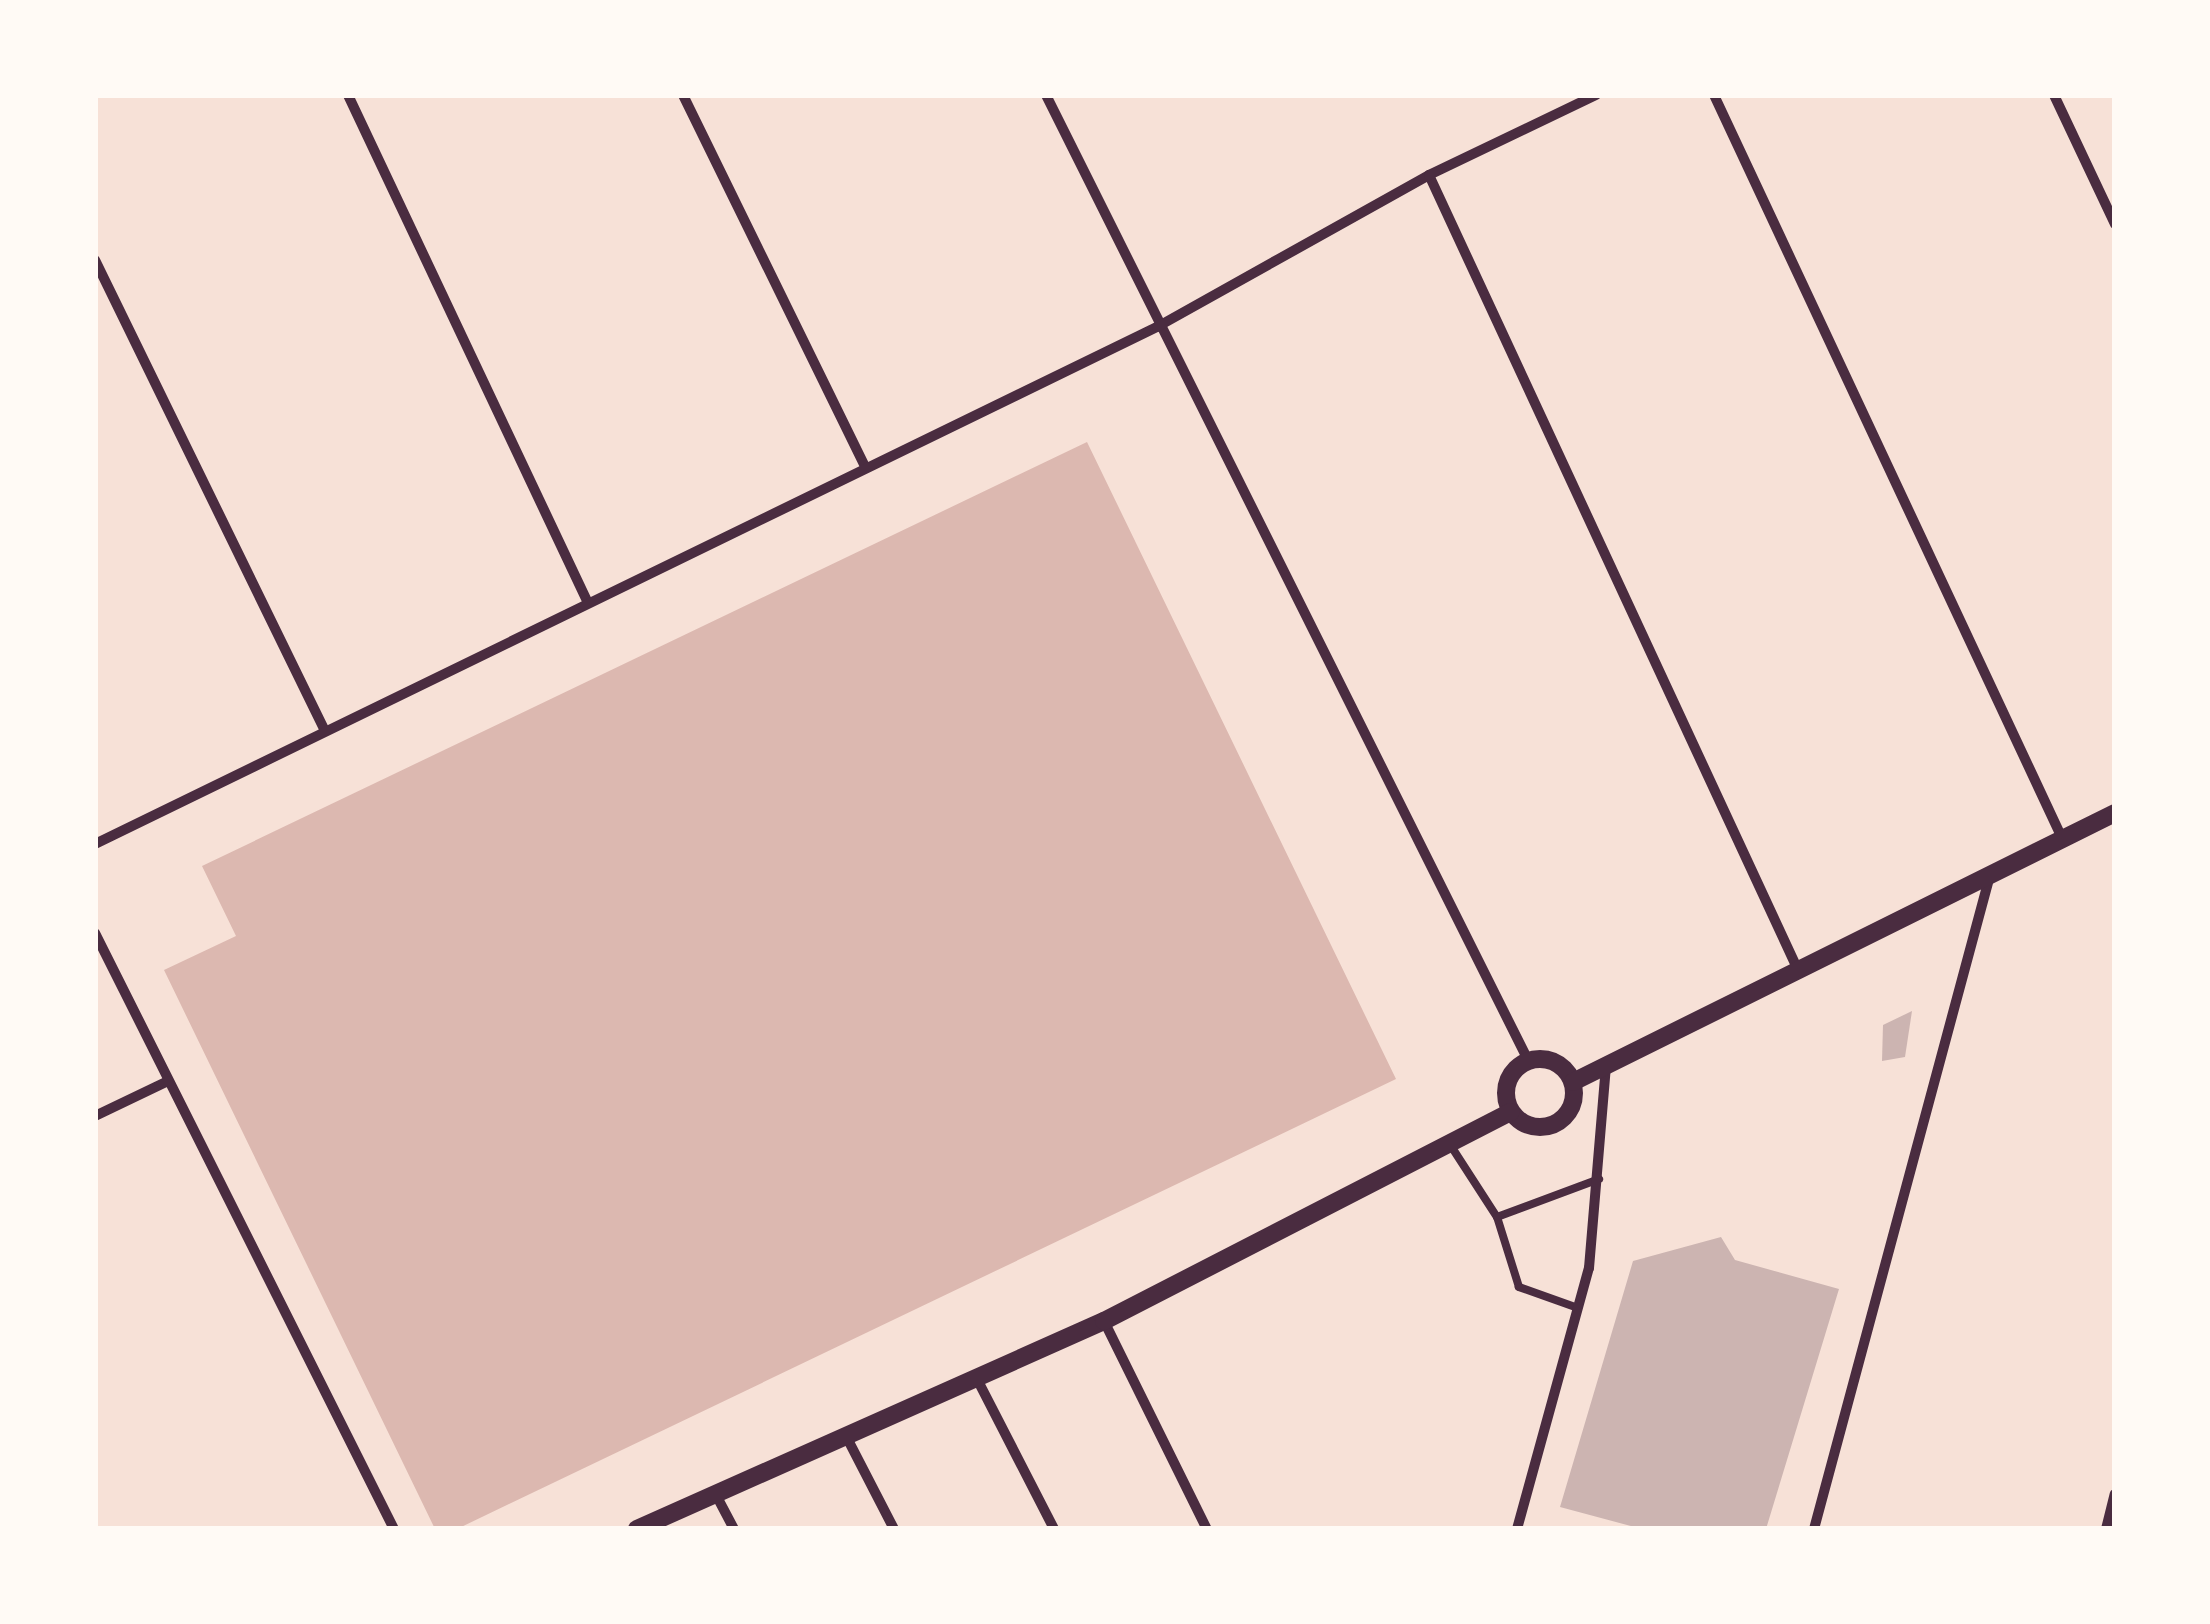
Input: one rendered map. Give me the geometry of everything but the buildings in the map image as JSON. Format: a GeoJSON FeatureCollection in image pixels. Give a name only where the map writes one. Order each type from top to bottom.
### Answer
{"type":"FeatureCollection","features":[{"type":"Feature","properties":{"kind":"street"},"geometry":{"type":"LineString","coordinates":[[348,95],[588,603]]}},
{"type":"Feature","properties":{"kind":"street"},"geometry":{"type":"LineString","coordinates":[[683,95],[865,466]]}},
{"type":"Feature","properties":{"kind":"street"},"geometry":{"type":"LineString","coordinates":[[1046,95],[1157,327],[1528,1060]]}},
{"type":"Feature","properties":{"kind":"street"},"geometry":{"type":"LineString","coordinates":[[95,844],[1157,327],[1429,175],[1596,95]]}},
{"type":"Feature","properties":{"kind":"street"},"geometry":{"type":"LineString","coordinates":[[1714,95],[2063,840]]}},
{"type":"Feature","properties":{"kind":"street"},"geometry":{"type":"LineString","coordinates":[[2054,95],[2115,224]]}},
{"type":"Feature","properties":{"kind":"street"},"geometry":{"type":"LineString","coordinates":[[1429,175],[1799,972]]}},
{"type":"Feature","properties":{"kind":"street"},"geometry":{"type":"LineString","coordinates":[[95,260],[325,730]]}},
{"type":"Feature","properties":{"kind":"street"},"geometry":{"type":"LineString","coordinates":[[1573,1082],[1989,879],[2115,813]]}},
{"type":"Feature","properties":{"kind":"street"},"geometry":{"type":"LineString","coordinates":[[1814,1529],[1989,879]]}},
{"type":"Feature","properties":{"kind":"street"},"geometry":{"type":"LineString","coordinates":[[95,933],[394,1529]]}},
{"type":"Feature","properties":{"kind":"street"},"geometry":{"type":"LineString","coordinates":[[1546,1058],[1573,1082],[1563,1119],[1525,1126],[1510,1112],[1504,1092],[1528,1060],[1546,1058]]}},
{"type":"Feature","properties":{"kind":"street"},"geometry":{"type":"LineString","coordinates":[[1518,1529],[1578,1308],[1598,1179],[1606,1067]]}},
{"type":"Feature","properties":{"kind":"street"},"geometry":{"type":"LineString","coordinates":[[95,1116],[168,1081]]}},
{"type":"Feature","properties":{"kind":"street"},"geometry":{"type":"LineString","coordinates":[[637,1529],[1104,1320],[1451,1146],[1510,1112]]}},
{"type":"Feature","properties":{"kind":"street"},"geometry":{"type":"LineString","coordinates":[[1104,1320],[1207,1529]]}},
{"type":"Feature","properties":{"kind":"street"},"geometry":{"type":"LineString","coordinates":[[978,1379],[1054,1529]]}},
{"type":"Feature","properties":{"kind":"street"},"geometry":{"type":"LineString","coordinates":[[846,1436],[894,1529]]}},
{"type":"Feature","properties":{"kind":"street"},"geometry":{"type":"LineString","coordinates":[[716,1493],[734,1529]]}},
{"type":"Feature","properties":{"kind":"street"},"geometry":{"type":"LineString","coordinates":[[2106,1529],[2115,1494]]}},
{"type":"Feature","properties":{"kind":"lane"},"geometry":{"type":"LineString","coordinates":[[1451,1146],[1497,1217],[1519,1287],[1578,1308]]}},
{"type":"Feature","properties":{"kind":"lane"},"geometry":{"type":"LineString","coordinates":[[1497,1217],[1598,1179]]}},
{"type":"Feature","properties":{"kind":"shaded area"},"geometry":{"type":"Polygon","coordinates":[[[1087,442],[1396,1079],[457,1529],[435,1529],[164,970],[236,936],[202,866],[1087,442]]]}}]}
